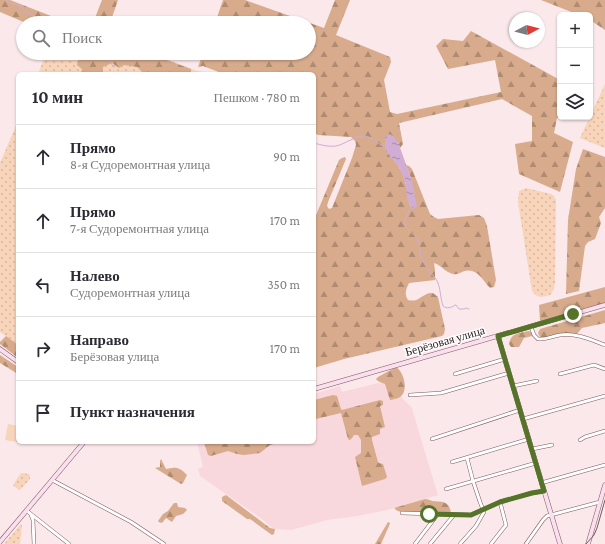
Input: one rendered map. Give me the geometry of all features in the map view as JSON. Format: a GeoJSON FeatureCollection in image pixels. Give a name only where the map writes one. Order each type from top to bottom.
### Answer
{"type":"FeatureCollection","features":[{"type":"Feature","properties":{"kind":"main road","name":"Берёзовая улица"},"geometry":{"type":"LineString","coordinates":[[316,388],[605,305]]}},
{"type":"Feature","properties":{"kind":"main road"},"geometry":{"type":"LineString","coordinates":[[498,336],[560,544]]}},
{"type":"Feature","properties":{"kind":"main road"},"geometry":{"type":"LineString","coordinates":[[0,349],[16,361]]}},
{"type":"Feature","properties":{"kind":"main road"},"geometry":{"type":"LineString","coordinates":[[0,542],[28,512],[81,444]]}},
{"type":"Feature","properties":{"kind":"main road"},"geometry":{"type":"LineString","coordinates":[[588,544],[605,485]]}},
{"type":"Feature","properties":{"kind":"street"},"geometry":{"type":"LineString","coordinates":[[531,327],[534,335],[538,339],[546,339],[558,335],[577,335],[605,345]]}},
{"type":"Feature","properties":{"kind":"street"},"geometry":{"type":"LineString","coordinates":[[455,374],[505,359]]}},
{"type":"Feature","properties":{"kind":"street"},"geometry":{"type":"LineString","coordinates":[[560,374],[594,365],[605,369]]}},
{"type":"Feature","properties":{"kind":"street"},"geometry":{"type":"LineString","coordinates":[[410,395],[441,393],[509,373]]}},
{"type":"Feature","properties":{"kind":"street"},"geometry":{"type":"LineString","coordinates":[[513,386],[537,381]]}},
{"type":"Feature","properties":{"kind":"street"},"geometry":{"type":"LineString","coordinates":[[523,419],[605,396]]}},
{"type":"Feature","properties":{"kind":"street"},"geometry":{"type":"LineString","coordinates":[[432,439],[520,410]]}},
{"type":"Feature","properties":{"kind":"street"},"geometry":{"type":"LineString","coordinates":[[580,440],[605,431]]}},
{"type":"Feature","properties":{"kind":"street"},"geometry":{"type":"LineString","coordinates":[[452,462],[529,439]]}},
{"type":"Feature","properties":{"kind":"street"},"geometry":{"type":"LineString","coordinates":[[532,449],[552,445]]}},
{"type":"Feature","properties":{"kind":"street"},"geometry":{"type":"LineString","coordinates":[[460,544],[476,526],[484,510],[473,481],[467,458]]}},
{"type":"Feature","properties":{"kind":"street"},"geometry":{"type":"LineString","coordinates":[[446,489],[536,463]]}},
{"type":"Feature","properties":{"kind":"street"},"geometry":{"type":"LineString","coordinates":[[541,483],[605,465]]}},
{"type":"Feature","properties":{"kind":"street"},"geometry":{"type":"LineString","coordinates":[[52,480],[131,522],[164,544]]}},
{"type":"Feature","properties":{"kind":"street"},"geometry":{"type":"LineString","coordinates":[[402,513],[471,515],[500,502],[544,491]]}},
{"type":"Feature","properties":{"kind":"street"},"geometry":{"type":"LineString","coordinates":[[491,544],[506,525],[500,502]]}},
{"type":"Feature","properties":{"kind":"street"},"geometry":{"type":"LineString","coordinates":[[526,544],[543,520],[551,515],[600,502]]}},
{"type":"Feature","properties":{"kind":"street"},"geometry":{"type":"LineString","coordinates":[[28,512],[33,520],[34,544]]}},
{"type":"Feature","properties":{"kind":"street"},"geometry":{"type":"LineString","coordinates":[[28,512],[69,544]]}},
{"type":"Feature","properties":{"kind":"street"},"geometry":{"type":"LineString","coordinates":[[415,544],[438,514]]}},
{"type":"Feature","properties":{"kind":"street"},"geometry":{"type":"LineString","coordinates":[[430,544],[454,515]]}},
{"type":"Feature","properties":{"kind":"shaded area"},"geometry":{"type":"Polygon","coordinates":[[[43,60],[169,60],[197,71],[204,72],[39,72],[43,60]]]}},
{"type":"Feature","properties":{"kind":"shaded area"},"geometry":{"type":"Polygon","coordinates":[[[605,84],[605,148],[580,138],[588,120],[593,120],[593,110],[605,84]]]}},
{"type":"Feature","properties":{"kind":"shaded area"},"geometry":{"type":"Polygon","coordinates":[[[16,126],[16,344],[0,332],[0,163],[16,126]]]}},
{"type":"Feature","properties":{"kind":"shaded area"},"geometry":{"type":"Polygon","coordinates":[[[526,188],[551,194],[556,200],[555,284],[550,295],[542,297],[536,295],[532,291],[518,202],[519,191],[526,188]]]}},
{"type":"Feature","properties":{"kind":"shaded area"},"geometry":{"type":"Polygon","coordinates":[[[398,378],[400,393],[403,399],[412,408],[438,495],[387,510],[327,520],[291,530],[275,529],[200,476],[198,469],[203,466],[198,444],[316,444],[316,393],[340,386],[342,392],[398,378]]]}},
{"type":"Feature","properties":{"kind":"shaded area"},"geometry":{"type":"Polygon","coordinates":[[[8,424],[16,426],[16,442],[5,440],[8,424]]]}},
{"type":"Feature","properties":{"kind":"shaded area"},"geometry":{"type":"Polygon","coordinates":[[[21,473],[29,474],[30,479],[19,490],[13,485],[21,473]]]}},
{"type":"Feature","properties":{"kind":"shaded area"},"geometry":{"type":"Polygon","coordinates":[[[21,524],[20,544],[4,544],[21,524]]]}},
{"type":"Feature","properties":{"kind":"green space"},"geometry":{"type":"Polygon","coordinates":[[[0,0],[10,0],[51,16],[16,16],[16,19],[0,12],[0,0]]]}},
{"type":"Feature","properties":{"kind":"green space"},"geometry":{"type":"Polygon","coordinates":[[[102,0],[118,0],[112,16],[96,16],[102,0]]]}},
{"type":"Feature","properties":{"kind":"green space"},"geometry":{"type":"Polygon","coordinates":[[[223,0],[245,0],[290,16],[217,16],[223,0]]]}},
{"type":"Feature","properties":{"kind":"green space"},"geometry":{"type":"Polygon","coordinates":[[[335,0],[350,0],[336,35],[390,57],[391,62],[384,80],[390,112],[397,114],[501,92],[495,60],[448,69],[436,46],[443,39],[463,41],[471,31],[557,78],[557,118],[554,133],[573,142],[560,192],[519,174],[515,144],[532,141],[532,116],[502,99],[399,123],[403,144],[400,148],[398,142],[390,156],[402,173],[408,199],[413,209],[412,181],[406,165],[412,169],[430,214],[434,217],[438,219],[479,215],[484,218],[487,226],[496,280],[494,287],[490,288],[475,272],[467,271],[453,274],[434,263],[435,280],[409,283],[406,294],[408,300],[416,300],[430,293],[433,293],[438,297],[445,329],[442,336],[344,359],[316,367],[316,215],[339,160],[345,157],[346,159],[328,202],[327,206],[329,209],[332,208],[352,158],[356,145],[355,141],[351,137],[316,134],[316,72],[219,72],[203,66],[198,67],[200,60],[316,60],[316,25],[324,28],[335,0]]]}},
{"type":"Feature","properties":{"kind":"green space"},"geometry":{"type":"Polygon","coordinates":[[[541,0],[605,0],[605,30],[593,22],[593,12],[571,12],[541,0]]]}},
{"type":"Feature","properties":{"kind":"green space"},"geometry":{"type":"Polygon","coordinates":[[[78,60],[167,60],[191,69],[191,72],[142,72],[137,67],[124,65],[119,68],[112,63],[103,67],[103,72],[81,72],[82,69],[77,65],[78,60]]]}},
{"type":"Feature","properties":{"kind":"green space"},"geometry":{"type":"Polygon","coordinates":[[[583,149],[605,157],[605,208],[599,217],[601,223],[595,239],[588,242],[585,246],[579,291],[566,294],[568,220],[576,169],[583,149]]]}},
{"type":"Feature","properties":{"kind":"green space"},"geometry":{"type":"Polygon","coordinates":[[[605,287],[605,303],[540,321],[539,305],[605,287]]]}},
{"type":"Feature","properties":{"kind":"green space"},"geometry":{"type":"Polygon","coordinates":[[[605,310],[605,323],[582,328],[577,334],[540,337],[538,333],[540,329],[605,310]]]}},
{"type":"Feature","properties":{"kind":"green space"},"geometry":{"type":"Polygon","coordinates":[[[529,331],[532,333],[532,336],[524,338],[519,347],[511,347],[509,344],[510,340],[514,336],[519,333],[529,331]]]}},
{"type":"Feature","properties":{"kind":"green space"},"geometry":{"type":"Polygon","coordinates":[[[6,336],[16,344],[16,356],[0,344],[6,336]]]}},
{"type":"Feature","properties":{"kind":"green space"},"geometry":{"type":"Polygon","coordinates":[[[0,355],[16,366],[16,373],[0,363],[0,355]]]}},
{"type":"Feature","properties":{"kind":"green space"},"geometry":{"type":"Polygon","coordinates":[[[396,367],[399,369],[403,377],[405,386],[403,394],[400,397],[390,400],[385,384],[376,379],[396,367]]]}},
{"type":"Feature","properties":{"kind":"green space"},"geometry":{"type":"Polygon","coordinates":[[[333,395],[337,396],[342,410],[380,400],[383,401],[383,405],[380,406],[385,427],[380,429],[380,434],[372,437],[372,440],[378,462],[383,464],[387,477],[385,479],[362,486],[355,457],[361,453],[361,440],[358,435],[354,435],[350,440],[348,439],[341,413],[316,419],[316,399],[333,395]]]}},
{"type":"Feature","properties":{"kind":"green space"},"geometry":{"type":"Polygon","coordinates":[[[205,444],[274,444],[260,453],[244,455],[228,451],[211,456],[208,455],[205,444]]]}},
{"type":"Feature","properties":{"kind":"green space"},"geometry":{"type":"Polygon","coordinates":[[[161,459],[166,469],[178,468],[187,475],[183,483],[181,484],[155,468],[160,467],[161,459]]]}},
{"type":"Feature","properties":{"kind":"green space"},"geometry":{"type":"Polygon","coordinates":[[[226,495],[270,528],[275,529],[274,534],[272,535],[222,501],[222,497],[226,495]]]}},
{"type":"Feature","properties":{"kind":"green space"},"geometry":{"type":"Polygon","coordinates":[[[425,499],[444,502],[449,506],[451,513],[406,513],[400,512],[394,508],[425,499]]]}},
{"type":"Feature","properties":{"kind":"green space"},"geometry":{"type":"Polygon","coordinates":[[[174,503],[177,503],[178,507],[185,508],[187,510],[183,514],[176,516],[172,522],[166,518],[162,523],[159,522],[158,521],[163,514],[168,511],[174,503]]]}},
{"type":"Feature","properties":{"kind":"green space"},"geometry":{"type":"Polygon","coordinates":[[[388,522],[390,523],[381,544],[375,544],[388,522]]]}},
{"type":"Feature","properties":{"kind":"water"},"geometry":{"type":"Polygon","coordinates":[[[389,134],[398,142],[412,181],[417,207],[413,209],[407,200],[406,184],[399,167],[385,150],[385,137],[389,134]]]}},
{"type":"Feature","properties":{"kind":"waterway"},"geometry":{"type":"LineString","coordinates":[[6,0],[22,7],[25,11],[34,16]]}},
{"type":"Feature","properties":{"kind":"waterway"},"geometry":{"type":"LineString","coordinates":[[110,60],[113,67]]}},
{"type":"Feature","properties":{"kind":"waterway"},"geometry":{"type":"LineString","coordinates":[[316,143],[336,146],[357,137],[367,136],[383,146],[386,146]]}},
{"type":"Feature","properties":{"kind":"waterway"},"geometry":{"type":"LineString","coordinates":[[411,207],[406,217],[405,224],[417,238],[423,262],[438,282],[443,306],[449,308],[456,305],[459,309],[469,309]]}},
{"type":"Feature","properties":{"kind":"tram line"},"geometry":{"type":"LineString","coordinates":[[586,544],[594,535],[605,500]]}},
{"type":"Feature","properties":{"kind":"route"},"geometry":{"type":"LineString","coordinates":[[429,514],[471,515],[500,502],[544,491],[498,336],[573,314]]}}]}
